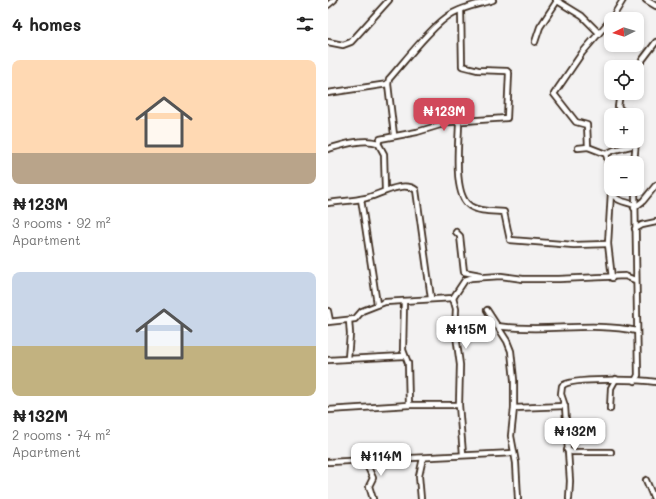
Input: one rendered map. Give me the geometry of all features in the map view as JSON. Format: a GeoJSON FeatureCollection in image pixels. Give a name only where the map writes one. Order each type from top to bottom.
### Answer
{"type":"FeatureCollection","features":[{"type":"Feature","properties":{"kind":"street"},"geometry":{"type":"LineString","coordinates":[[328,6],[334,0]]}},
{"type":"Feature","properties":{"kind":"street"},"geometry":{"type":"LineString","coordinates":[[328,42],[343,44],[351,42],[388,0]]}},
{"type":"Feature","properties":{"kind":"street"},"geometry":{"type":"LineString","coordinates":[[394,135],[388,84],[389,79],[438,25],[452,13],[471,5],[493,0]]}},
{"type":"Feature","properties":{"kind":"street"},"geometry":{"type":"LineString","coordinates":[[588,147],[587,125],[576,122],[554,94],[582,53],[603,29],[623,0]]}},
{"type":"Feature","properties":{"kind":"street"},"geometry":{"type":"LineString","coordinates":[[534,42],[540,27],[557,1],[582,16],[596,28],[599,33]]}},
{"type":"Feature","properties":{"kind":"street"},"geometry":{"type":"LineString","coordinates":[[648,1],[656,6]]}},
{"type":"Feature","properties":{"kind":"street"},"geometry":{"type":"LineString","coordinates":[[378,143],[380,139],[394,135],[417,132],[450,122],[507,118],[509,73],[498,69],[478,70],[462,66],[461,10]]}},
{"type":"Feature","properties":{"kind":"street"},"geometry":{"type":"LineString","coordinates":[[596,28],[603,29]]}},
{"type":"Feature","properties":{"kind":"street"},"geometry":{"type":"LineString","coordinates":[[642,60],[656,42]]}},
{"type":"Feature","properties":{"kind":"street"},"geometry":{"type":"LineString","coordinates":[[328,93],[388,84]]}},
{"type":"Feature","properties":{"kind":"street"},"geometry":{"type":"LineString","coordinates":[[459,122],[458,172],[464,200],[470,206],[479,210],[504,212],[510,240],[574,245],[608,244]]}},
{"type":"Feature","properties":{"kind":"street"},"geometry":{"type":"LineString","coordinates":[[328,149],[372,141],[378,143],[384,154],[384,190]]}},
{"type":"Feature","properties":{"kind":"street"},"geometry":{"type":"LineString","coordinates":[[578,148],[588,147],[606,154],[619,148]]}},
{"type":"Feature","properties":{"kind":"street"},"geometry":{"type":"LineString","coordinates":[[634,207],[656,185]]}},
{"type":"Feature","properties":{"kind":"street"},"geometry":{"type":"LineString","coordinates":[[328,203],[361,199],[376,195],[384,190],[403,188],[416,190],[431,298]]}},
{"type":"Feature","properties":{"kind":"street"},"geometry":{"type":"LineString","coordinates":[[612,196],[608,244],[612,278]]}},
{"type":"Feature","properties":{"kind":"street"},"geometry":{"type":"LineString","coordinates":[[616,196],[620,200],[634,207]]}},
{"type":"Feature","properties":{"kind":"street"},"geometry":{"type":"LineString","coordinates":[[635,196],[635,280],[638,375],[635,381]]}},
{"type":"Feature","properties":{"kind":"street"},"geometry":{"type":"LineString","coordinates":[[361,199],[377,304]]}},
{"type":"Feature","properties":{"kind":"street"},"geometry":{"type":"LineString","coordinates":[[635,229],[642,225],[656,222]]}},
{"type":"Feature","properties":{"kind":"street"},"geometry":{"type":"LineString","coordinates":[[456,232],[460,236],[464,272],[487,276],[523,279],[612,278],[625,276],[635,280]]}},
{"type":"Feature","properties":{"kind":"street"},"geometry":{"type":"LineString","coordinates":[[463,454],[459,405],[460,365],[455,328],[456,309],[453,298],[465,280],[487,276]]}},
{"type":"Feature","properties":{"kind":"street"},"geometry":{"type":"LineString","coordinates":[[328,311],[329,321],[349,320],[355,319],[359,313],[377,304],[431,298],[453,298]]}},
{"type":"Feature","properties":{"kind":"street"},"geometry":{"type":"LineString","coordinates":[[404,302],[404,356],[408,363],[409,405]]}},
{"type":"Feature","properties":{"kind":"street"},"geometry":{"type":"LineString","coordinates":[[487,310],[507,341],[511,351],[514,380],[514,408],[511,436],[516,463],[518,499]]}},
{"type":"Feature","properties":{"kind":"street"},"geometry":{"type":"LineString","coordinates":[[348,358],[350,334],[349,320]]}},
{"type":"Feature","properties":{"kind":"street"},"geometry":{"type":"LineString","coordinates":[[497,326],[514,329],[599,328],[637,331]]}},
{"type":"Feature","properties":{"kind":"street"},"geometry":{"type":"LineString","coordinates":[[328,360],[404,356]]}},
{"type":"Feature","properties":{"kind":"street"},"geometry":{"type":"LineString","coordinates":[[638,375],[645,380]]}},
{"type":"Feature","properties":{"kind":"street"},"geometry":{"type":"LineString","coordinates":[[569,499],[565,406],[561,394],[564,383],[645,380],[656,382]]}},
{"type":"Feature","properties":{"kind":"street"},"geometry":{"type":"LineString","coordinates":[[610,409],[613,381]]}},
{"type":"Feature","properties":{"kind":"street"},"geometry":{"type":"LineString","coordinates":[[328,410],[409,405],[459,405]]}},
{"type":"Feature","properties":{"kind":"street"},"geometry":{"type":"LineString","coordinates":[[514,408],[565,406]]}},
{"type":"Feature","properties":{"kind":"street"},"geometry":{"type":"LineString","coordinates":[[567,450],[572,452],[611,452]]}},
{"type":"Feature","properties":{"kind":"street"},"geometry":{"type":"LineString","coordinates":[[567,457],[572,452]]}},
{"type":"Feature","properties":{"kind":"street"},"geometry":{"type":"LineString","coordinates":[[328,462],[423,458],[463,454],[514,453]]}},
{"type":"Feature","properties":{"kind":"street"},"geometry":{"type":"LineString","coordinates":[[421,499],[419,476],[423,458]]}},
{"type":"Feature","properties":{"kind":"street"},"geometry":{"type":"LineString","coordinates":[[365,461],[373,478],[369,486],[373,499]]}},
{"type":"Feature","properties":{"kind":"street"},"geometry":{"type":"LineString","coordinates":[[646,480],[654,499]]}}]}
